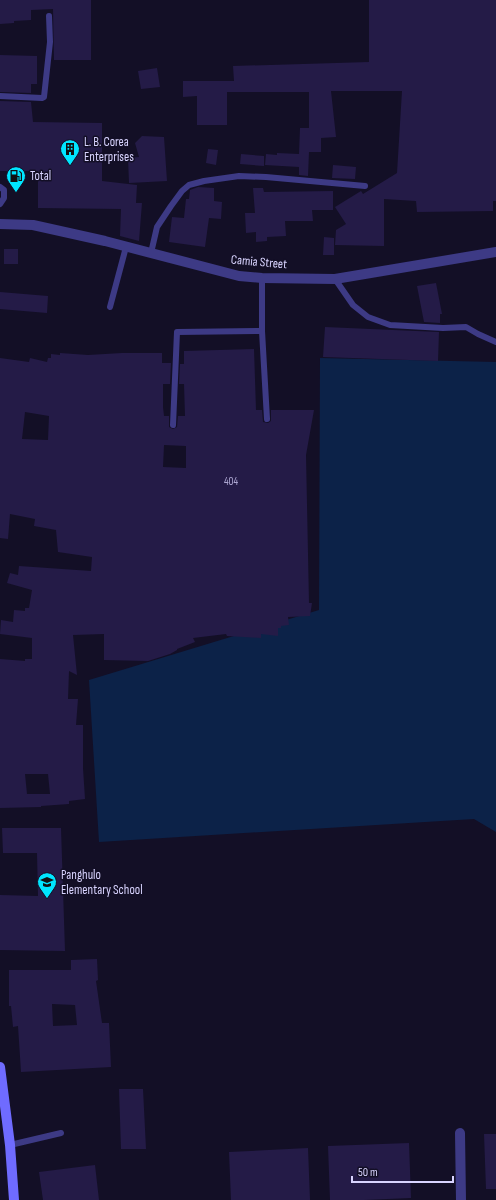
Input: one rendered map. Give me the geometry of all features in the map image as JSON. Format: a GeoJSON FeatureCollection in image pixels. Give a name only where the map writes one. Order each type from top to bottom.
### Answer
{"type":"FeatureCollection","features":[{"type":"Feature","properties":{"kind":"main road"},"geometry":{"type":"LineString","coordinates":[[0,1067],[10,1145],[14,1200]]}},
{"type":"Feature","properties":{"kind":"street","name":"Camia Street"},"geometry":{"type":"LineString","coordinates":[[0,224],[33,224],[126,246],[239,276],[262,278],[335,279],[496,252]]}},
{"type":"Feature","properties":{"kind":"street"},"geometry":{"type":"LineString","coordinates":[[460,1133],[461,1200]]}},
{"type":"Feature","properties":{"kind":"lane"},"geometry":{"type":"LineString","coordinates":[[0,96],[44,97],[50,42],[49,16]]}},
{"type":"Feature","properties":{"kind":"lane"},"geometry":{"type":"LineString","coordinates":[[151,253],[157,227],[170,206],[189,185],[204,181],[239,176],[365,186]]}},
{"type":"Feature","properties":{"kind":"lane"},"geometry":{"type":"LineString","coordinates":[[0,187],[4,190],[4,198],[0,204]]}},
{"type":"Feature","properties":{"kind":"lane"},"geometry":{"type":"LineString","coordinates":[[110,307],[126,246]]}},
{"type":"Feature","properties":{"kind":"lane"},"geometry":{"type":"LineString","coordinates":[[262,278],[262,331],[267,419]]}},
{"type":"Feature","properties":{"kind":"lane"},"geometry":{"type":"LineString","coordinates":[[335,279],[353,305],[368,317],[390,325],[443,328],[466,327],[496,342]]}},
{"type":"Feature","properties":{"kind":"lane"},"geometry":{"type":"LineString","coordinates":[[173,425],[177,332],[262,331]]}},
{"type":"Feature","properties":{"kind":"lane"},"geometry":{"type":"LineString","coordinates":[[10,1145],[61,1132]]}},
{"type":"Feature","properties":{"kind":"water"},"geometry":{"type":"Polygon","coordinates":[[[320,358],[496,362],[496,832],[474,819],[99,842],[89,680],[319,610],[320,358]]]}},
{"type":"Feature","properties":{"kind":"building"},"geometry":{"type":"Polygon","coordinates":[[[0,0],[91,0],[91,60],[54,60],[53,9],[31,10],[31,20],[0,24],[0,0]]]}},
{"type":"Feature","properties":{"kind":"building"},"geometry":{"type":"Polygon","coordinates":[[[369,0],[496,0],[496,201],[493,201],[493,211],[417,212],[416,201],[384,199],[384,246],[335,245],[336,230],[346,224],[335,207],[361,191],[363,194],[397,173],[402,91],[331,91],[336,137],[321,138],[321,152],[309,152],[308,176],[299,175],[299,167],[265,165],[266,154],[299,154],[300,128],[309,128],[309,92],[227,92],[227,125],[197,125],[197,96],[183,97],[183,81],[234,81],[233,66],[369,62],[369,0]]]}},
{"type":"Feature","properties":{"kind":"building"},"geometry":{"type":"Polygon","coordinates":[[[0,55],[37,56],[37,84],[31,84],[31,93],[0,92],[0,55]]]}},
{"type":"Feature","properties":{"kind":"building"},"geometry":{"type":"Polygon","coordinates":[[[157,68],[160,87],[141,89],[138,71],[157,68]]]}},
{"type":"Feature","properties":{"kind":"building"},"geometry":{"type":"Polygon","coordinates":[[[0,101],[31,102],[33,122],[102,123],[102,181],[137,185],[136,203],[142,203],[139,241],[120,236],[121,209],[38,208],[38,171],[0,171],[0,101]]]}},
{"type":"Feature","properties":{"kind":"building"},"geometry":{"type":"Polygon","coordinates":[[[142,136],[164,137],[167,181],[129,183],[128,158],[139,157],[135,143],[142,136]]]}},
{"type":"Feature","properties":{"kind":"building"},"geometry":{"type":"Polygon","coordinates":[[[208,149],[218,150],[216,165],[206,163],[208,149]]]}},
{"type":"Feature","properties":{"kind":"building"},"geometry":{"type":"Polygon","coordinates":[[[241,154],[264,156],[264,166],[240,164],[241,154]]]}},
{"type":"Feature","properties":{"kind":"building"},"geometry":{"type":"Polygon","coordinates":[[[333,165],[356,167],[355,179],[332,178],[333,165]]]}},
{"type":"Feature","properties":{"kind":"building"},"geometry":{"type":"Polygon","coordinates":[[[198,187],[214,188],[214,201],[222,202],[221,219],[209,218],[205,247],[169,242],[172,217],[184,218],[186,199],[189,199],[190,190],[198,187]]]}},
{"type":"Feature","properties":{"kind":"building"},"geometry":{"type":"Polygon","coordinates":[[[253,188],[263,188],[264,192],[333,191],[333,210],[312,210],[313,221],[285,221],[286,236],[267,237],[267,241],[256,242],[256,232],[246,233],[245,213],[255,213],[253,188]]]}},
{"type":"Feature","properties":{"kind":"building"},"geometry":{"type":"Polygon","coordinates":[[[324,237],[334,238],[334,255],[323,255],[324,237]]]}},
{"type":"Feature","properties":{"kind":"building"},"geometry":{"type":"Polygon","coordinates":[[[4,249],[18,249],[18,264],[4,264],[4,249]]]}},
{"type":"Feature","properties":{"kind":"building"},"geometry":{"type":"Polygon","coordinates":[[[436,283],[442,314],[440,314],[440,323],[424,322],[417,286],[436,283]]]}},
{"type":"Feature","properties":{"kind":"building"},"geometry":{"type":"Polygon","coordinates":[[[0,292],[48,296],[47,313],[0,309],[0,292]]]}},
{"type":"Feature","properties":{"kind":"building"},"geometry":{"type":"Polygon","coordinates":[[[325,327],[439,332],[438,361],[323,357],[325,327]]]}},
{"type":"Feature","properties":{"kind":"building"},"geometry":{"type":"Polygon","coordinates":[[[254,349],[256,410],[262,410],[263,422],[268,423],[271,421],[271,410],[314,410],[306,455],[309,603],[312,603],[310,616],[288,617],[289,625],[278,628],[278,636],[261,634],[261,638],[227,636],[226,634],[193,638],[195,642],[177,649],[170,654],[148,661],[104,660],[104,634],[73,635],[77,675],[69,671],[68,699],[78,699],[76,725],[83,725],[85,799],[69,801],[69,804],[41,807],[0,808],[0,659],[25,661],[25,659],[32,659],[32,638],[0,634],[1,620],[13,622],[14,610],[25,611],[25,608],[29,608],[32,590],[7,583],[10,573],[18,575],[19,566],[91,571],[92,557],[58,552],[56,530],[34,526],[35,519],[10,514],[8,539],[0,538],[0,358],[29,362],[30,358],[47,362],[48,358],[51,358],[51,354],[60,355],[60,353],[88,355],[162,353],[162,363],[171,363],[170,384],[163,384],[163,407],[164,416],[169,416],[169,427],[173,429],[177,427],[178,416],[185,416],[184,384],[179,384],[180,364],[184,364],[184,351],[254,349]],[[25,412],[22,439],[48,440],[49,416],[25,412]],[[164,445],[163,467],[186,468],[186,446],[164,445]],[[25,774],[27,794],[50,794],[48,774],[25,774]]]}},
{"type":"Feature","properties":{"kind":"building"},"geometry":{"type":"Polygon","coordinates":[[[2,828],[61,828],[65,951],[0,950],[0,895],[38,896],[37,853],[3,853],[2,828]]]}},
{"type":"Feature","properties":{"kind":"building"},"geometry":{"type":"Polygon","coordinates":[[[97,959],[98,980],[96,981],[102,1023],[109,1023],[111,1067],[21,1072],[18,1026],[13,1027],[11,1006],[9,1006],[9,970],[71,970],[71,960],[97,959]],[[52,1004],[53,1026],[77,1025],[75,1005],[52,1004]]]}},
{"type":"Feature","properties":{"kind":"building"},"geometry":{"type":"Polygon","coordinates":[[[119,1089],[143,1089],[146,1149],[121,1149],[119,1089]]]}},
{"type":"Feature","properties":{"kind":"building"},"geometry":{"type":"Polygon","coordinates":[[[484,1134],[496,1134],[496,1189],[486,1189],[484,1134]]]}},
{"type":"Feature","properties":{"kind":"building"},"geometry":{"type":"Polygon","coordinates":[[[409,1143],[411,1198],[330,1200],[328,1146],[409,1143]]]}},
{"type":"Feature","properties":{"kind":"building"},"geometry":{"type":"Polygon","coordinates":[[[308,1148],[310,1200],[231,1200],[229,1152],[308,1148]]]}},
{"type":"Feature","properties":{"kind":"building"},"geometry":{"type":"Polygon","coordinates":[[[95,1165],[99,1200],[43,1200],[39,1172],[95,1165]]]}},
{"type":"Feature","properties":{"kind":"place","name":"L. B. Corea Enterprises"},"geometry":{"type":"Point","coordinates":[70,166]}},
{"type":"Feature","properties":{"kind":"place","name":"Total"},"geometry":{"type":"Point","coordinates":[16,193]}},
{"type":"Feature","properties":{"kind":"place","name":"Panghulo Elementary School"},"geometry":{"type":"Point","coordinates":[47,899]}}]}
